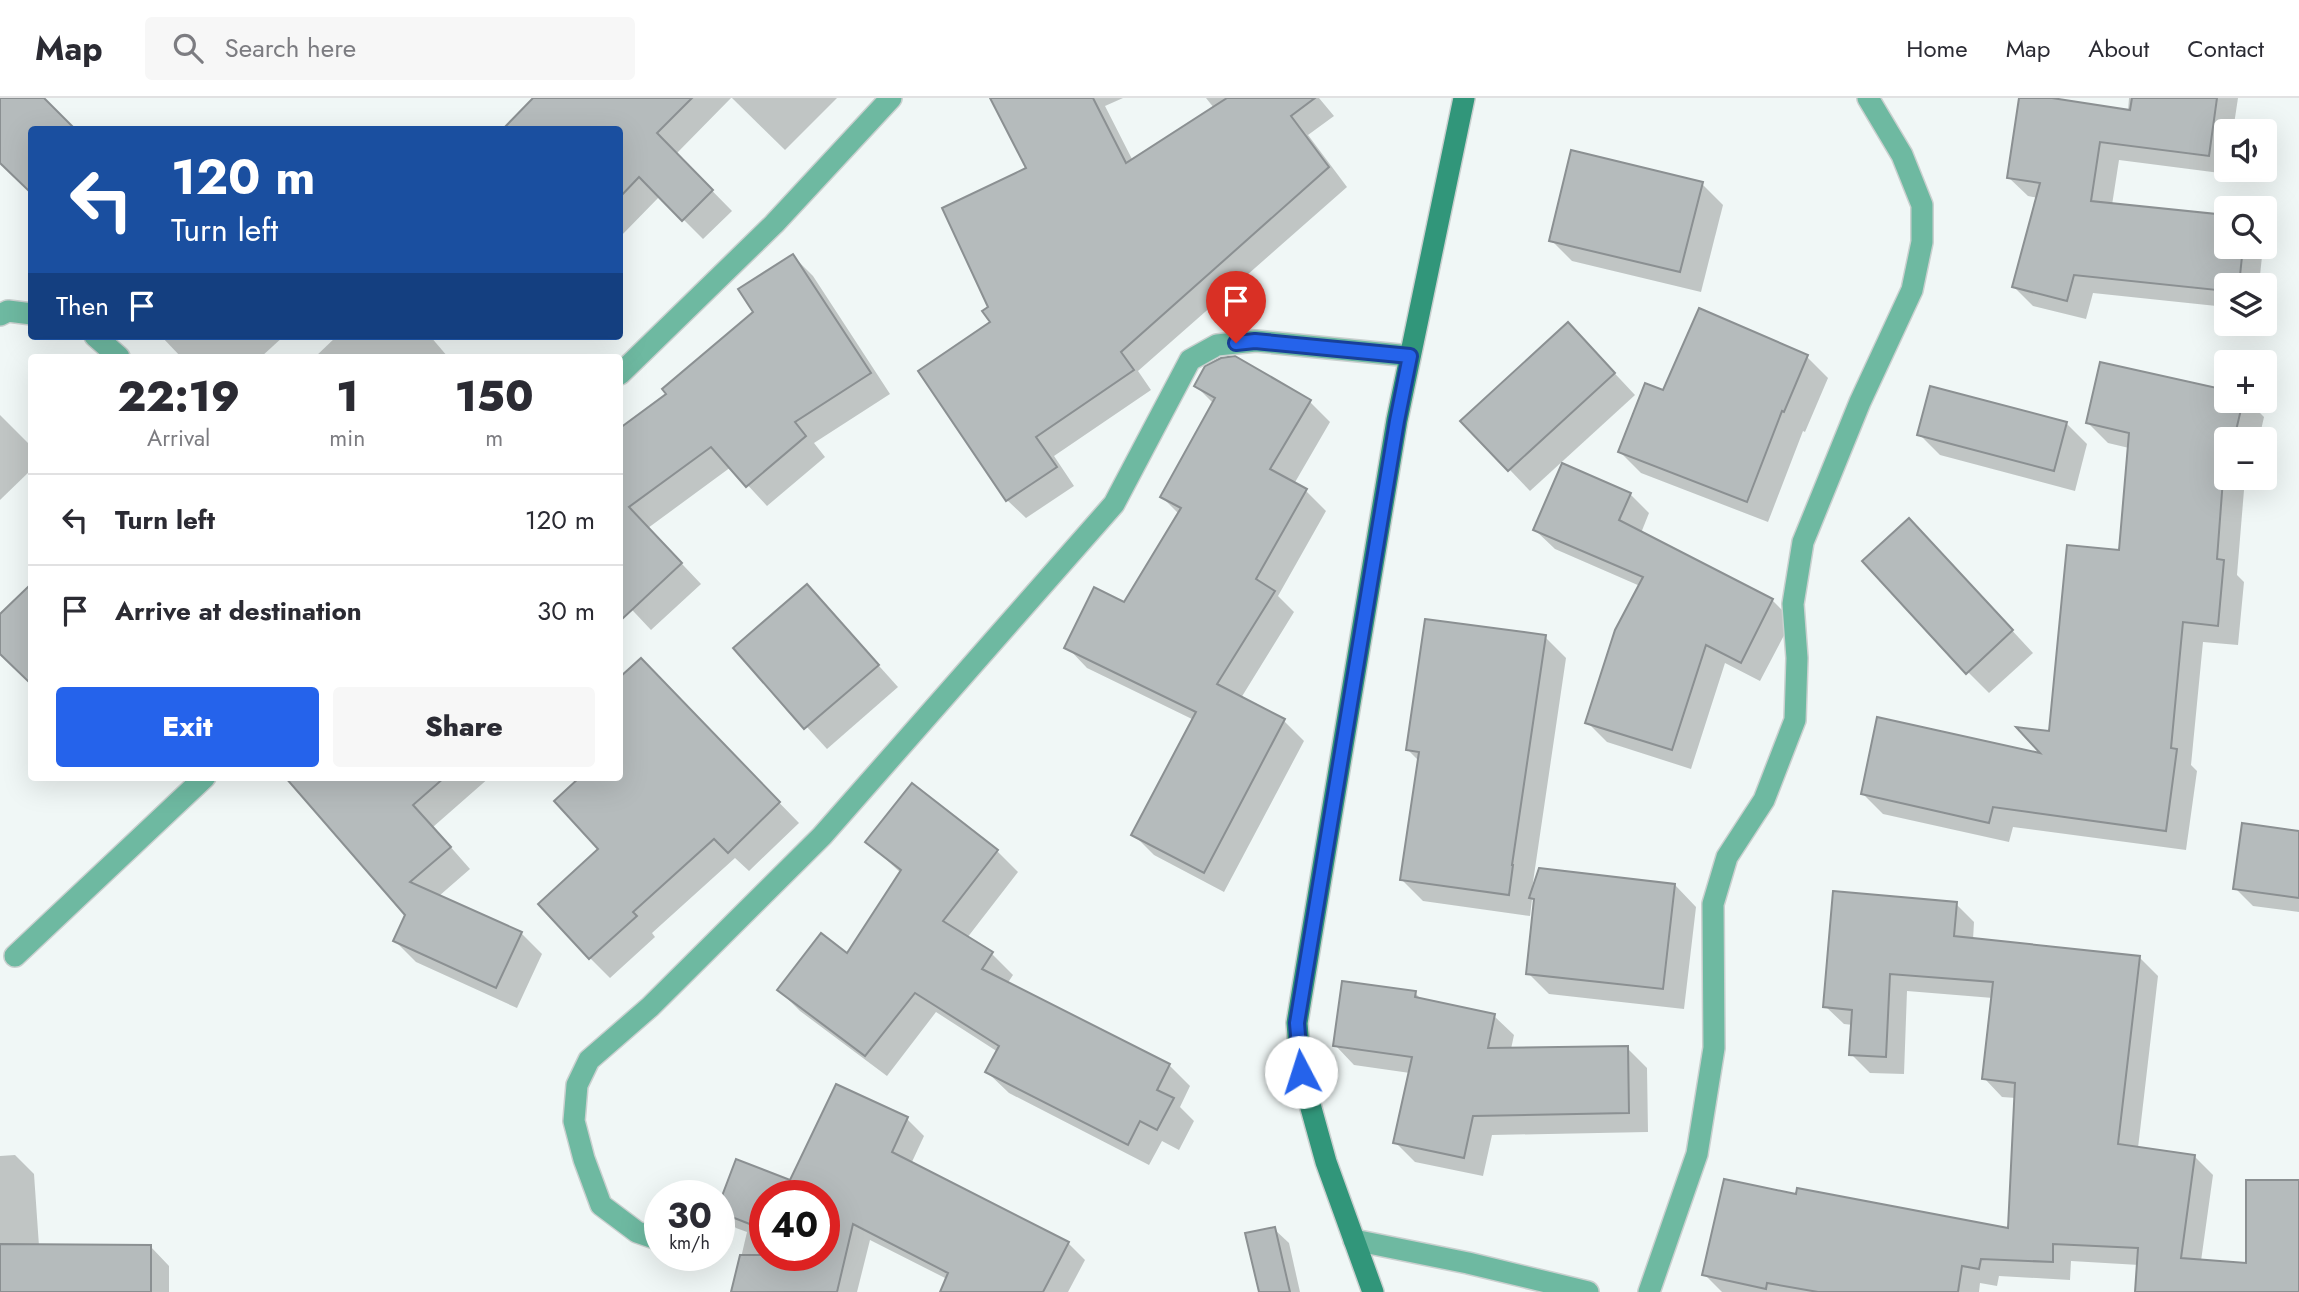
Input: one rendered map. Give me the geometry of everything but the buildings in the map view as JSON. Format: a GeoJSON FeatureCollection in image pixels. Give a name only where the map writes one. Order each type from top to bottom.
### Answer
{"type":"FeatureCollection","features":[{"type":"Feature","properties":{"kind":"street"},"geometry":{"type":"LineString","coordinates":[[623,371],[774,224],[891,98]]}},
{"type":"Feature","properties":{"kind":"street"},"geometry":{"type":"LineString","coordinates":[[1373,1292],[1326,1162],[1301,1072],[1297,1023],[1397,421],[1464,98]]}},
{"type":"Feature","properties":{"kind":"street"},"geometry":{"type":"LineString","coordinates":[[1649,1292],[1697,1154],[1714,1048],[1713,904],[1727,857],[1764,800],[1796,720],[1794,604],[1803,542],[1860,402],[1912,290],[1922,242],[1922,205],[1902,155],[1868,98]]}},
{"type":"Feature","properties":{"kind":"street"},"geometry":{"type":"LineString","coordinates":[[0,315],[8,310],[28,313]]}},
{"type":"Feature","properties":{"kind":"street"},"geometry":{"type":"LineString","coordinates":[[100,340],[116,354]]}},
{"type":"Feature","properties":{"kind":"street"},"geometry":{"type":"LineString","coordinates":[[644,1234],[601,1205],[584,1159],[575,1121],[577,1085],[589,1060],[650,1007],[822,836],[1114,504],[1189,360],[1217,345],[1255,341],[1410,356]]}},
{"type":"Feature","properties":{"kind":"street"},"geometry":{"type":"LineString","coordinates":[[15,956],[201,781]]}},
{"type":"Feature","properties":{"kind":"street"},"geometry":{"type":"LineString","coordinates":[[1354,1240],[1468,1263],[1588,1292]]}},
{"type":"Feature","properties":{"kind":"route"},"geometry":{"type":"LineString","coordinates":[[1236,343],[1255,341],[1410,356],[1297,1023],[1301,1072]]}}]}
